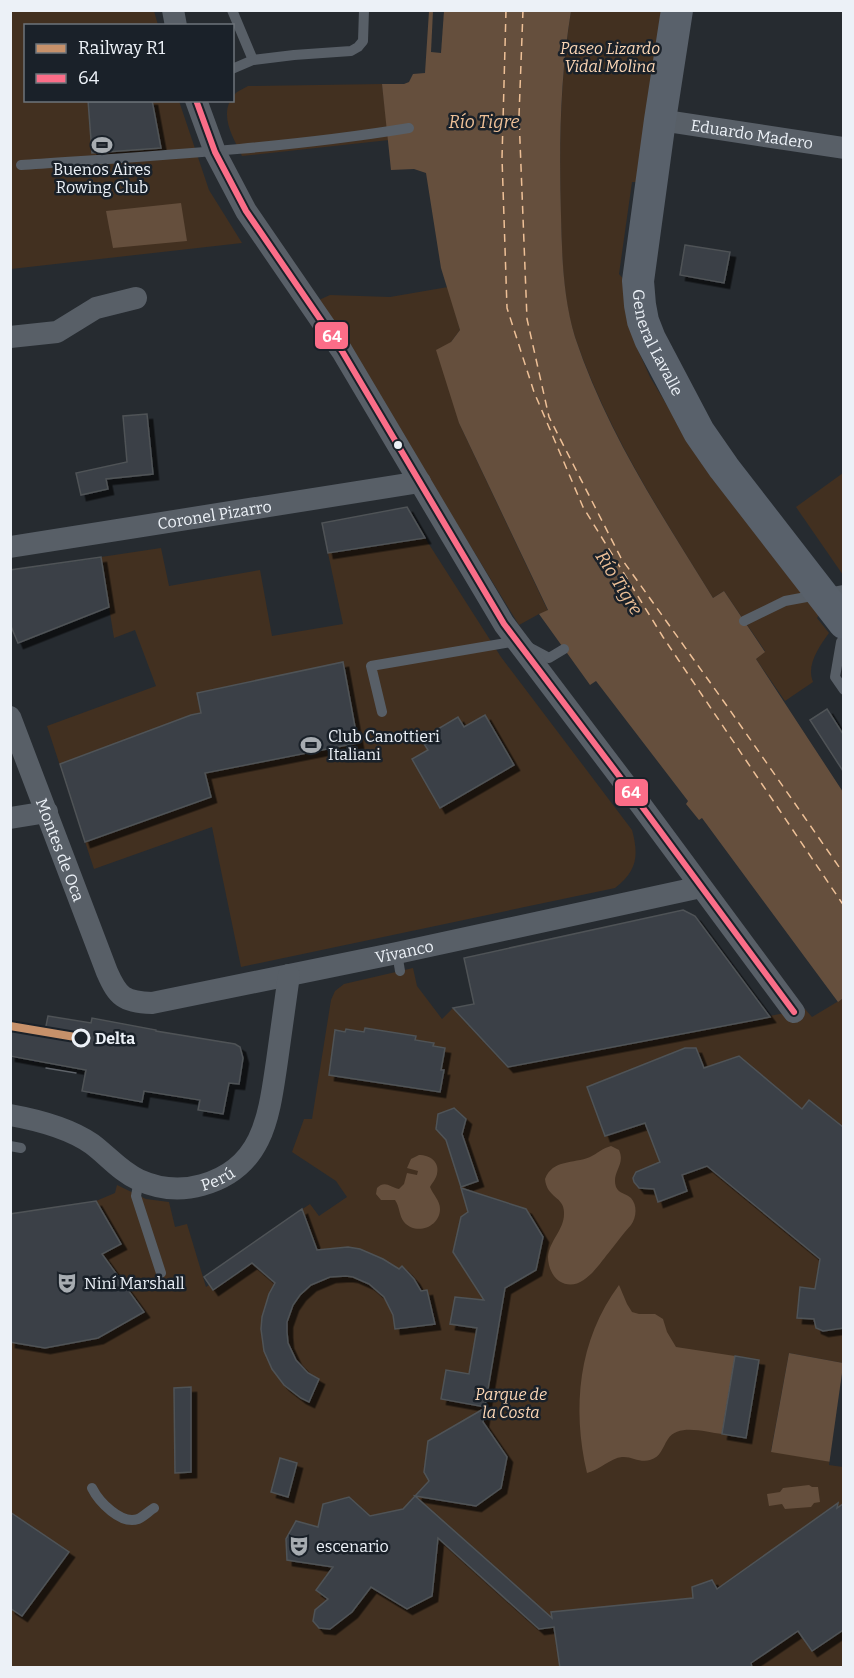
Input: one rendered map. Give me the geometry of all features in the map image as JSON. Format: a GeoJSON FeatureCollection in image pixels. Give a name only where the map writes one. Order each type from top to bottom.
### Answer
{"type":"FeatureCollection","features":[{"type":"Feature","properties":{"kind":"street","name":"General Lavalle"},"geometry":{"type":"LineString","coordinates":[[677,10],[639,280],[640,305],[644,321],[650,339],[699,432],[724,468],[832,592],[843,623]]}},
{"type":"Feature","properties":{"kind":"street"},"geometry":{"type":"LineString","coordinates":[[197,102],[215,152],[246,211],[342,351],[492,604],[517,641],[794,1012]]}},
{"type":"Feature","properties":{"kind":"street","name":"Eduardo Madero"},"geometry":{"type":"LineString","coordinates":[[660,120],[843,148]]}},
{"type":"Feature","properties":{"kind":"street"},"geometry":{"type":"LineString","coordinates":[[10,337],[57,332],[96,308],[136,298]]}},
{"type":"Feature","properties":{"kind":"street","name":"Coronel Pizarro"},"geometry":{"type":"LineString","coordinates":[[10,547],[420,482]]}},
{"type":"Feature","properties":{"kind":"street","name":"Montes de Oca"},"geometry":{"type":"LineString","coordinates":[[10,717],[112,983]]}},
{"type":"Feature","properties":{"kind":"street"},"geometry":{"type":"LineString","coordinates":[[10,818],[47,812]]}},
{"type":"Feature","properties":{"kind":"street","name":"Vivanco"},"geometry":{"type":"LineString","coordinates":[[112,983],[123,998],[152,1002],[289,975],[399,962],[701,886]]}},
{"type":"Feature","properties":{"kind":"street","name":"Perú"},"geometry":{"type":"LineString","coordinates":[[10,1115],[75,1134],[92,1144],[124,1171],[155,1186],[191,1188],[206,1184],[226,1174],[246,1159],[265,1125],[289,975]]}},
{"type":"Feature","properties":{"kind":"lane"},"geometry":{"type":"LineString","coordinates":[[232,10],[254,60]]}},
{"type":"Feature","properties":{"kind":"lane"},"geometry":{"type":"LineString","coordinates":[[234,68],[254,60],[351,51],[360,46],[363,41],[363,10]]}},
{"type":"Feature","properties":{"kind":"lane"},"geometry":{"type":"LineString","coordinates":[[21,165],[215,152],[372,135],[409,128]]}},
{"type":"Feature","properties":{"kind":"lane"},"geometry":{"type":"LineString","coordinates":[[744,621],[785,601],[832,592]]}},
{"type":"Feature","properties":{"kind":"lane"},"geometry":{"type":"LineString","coordinates":[[843,638],[835,678],[843,690]]}},
{"type":"Feature","properties":{"kind":"lane"},"geometry":{"type":"LineString","coordinates":[[382,712],[371,666],[517,641],[549,658],[564,649]]}},
{"type":"Feature","properties":{"kind":"lane"},"geometry":{"type":"LineString","coordinates":[[139,1180],[136,1196],[161,1273]]}},
{"type":"Feature","properties":{"kind":"lane"},"geometry":{"type":"LineString","coordinates":[[92,1488],[102,1504],[120,1517],[129,1520],[138,1519],[154,1508]]}},
{"type":"Feature","properties":{"kind":"green space","name":"Buenos Aires Rowing Club"},"geometry":{"type":"Polygon","coordinates":[[[10,11],[154,11],[158,24],[24,24],[24,102],[179,102],[209,190],[242,243],[11,269],[10,11]]]}},
{"type":"Feature","properties":{"kind":"green space","name":"Paseo Lizardo Vidal Molina"},"geometry":{"type":"Polygon","coordinates":[[[571,11],[663,11],[639,182],[632,182],[619,274],[628,284],[630,324],[634,341],[650,377],[697,455],[821,612],[817,618],[829,633],[812,663],[813,682],[785,701],[756,659],[765,651],[724,591],[713,598],[636,471],[603,406],[575,337],[564,279],[560,194],[562,89],[571,11]]]}},
{"type":"Feature","properties":{"kind":"green space"},"geometry":{"type":"Polygon","coordinates":[[[382,84],[389,140],[242,156],[232,136],[227,115],[230,102],[234,102],[234,95],[248,86],[382,84]]]}},
{"type":"Feature","properties":{"kind":"green space"},"geometry":{"type":"Polygon","coordinates":[[[448,287],[460,330],[451,342],[459,423],[548,611],[519,625],[319,300],[330,295],[390,297],[448,287]]]}},
{"type":"Feature","properties":{"kind":"green space"},"geometry":{"type":"Polygon","coordinates":[[[843,473],[843,575],[796,507],[843,473]]]}},
{"type":"Feature","properties":{"kind":"green space","name":"Club Canottieri Italiani"},"geometry":{"type":"Polygon","coordinates":[[[425,538],[501,657],[632,830],[635,848],[634,862],[632,869],[622,882],[615,888],[241,967],[212,827],[94,869],[47,726],[156,686],[135,630],[114,638],[101,557],[161,548],[169,586],[260,570],[272,636],[343,624],[328,553],[425,538]]]}},
{"type":"Feature","properties":{"kind":"green space","name":"Parque de la Costa"},"geometry":{"type":"Polygon","coordinates":[[[413,968],[417,986],[442,1019],[453,1008],[508,1067],[805,1009],[812,1017],[842,999],[844,1001],[843,1363],[789,1353],[771,1451],[843,1464],[843,1667],[11,1667],[10,1214],[96,1201],[115,1193],[117,1185],[146,1199],[169,1202],[175,1227],[187,1224],[206,1287],[279,1225],[310,1204],[319,1216],[347,1197],[336,1181],[292,1152],[304,1119],[312,1119],[331,1000],[335,991],[344,984],[413,968]]]}},
{"type":"Feature","properties":{"kind":"water","name":"Río Tigre"},"geometry":{"type":"Polygon","coordinates":[[[429,11],[571,11],[562,87],[560,189],[564,276],[575,337],[602,406],[636,471],[713,598],[724,591],[765,652],[756,659],[843,792],[843,1001],[842,999],[838,1002],[702,818],[699,820],[686,804],[688,801],[596,681],[590,685],[539,614],[548,610],[459,423],[436,350],[451,342],[460,330],[441,268],[426,173],[414,169],[391,170],[382,84],[404,84],[409,82],[413,74],[425,73],[429,11]]]}},
{"type":"Feature","properties":{"kind":"water"},"geometry":{"type":"Polygon","coordinates":[[[181,203],[187,241],[113,248],[106,211],[181,203]]]}},
{"type":"Feature","properties":{"kind":"water"},"geometry":{"type":"Polygon","coordinates":[[[611,1146],[619,1150],[621,1155],[615,1177],[616,1187],[633,1201],[636,1212],[634,1219],[589,1276],[575,1284],[567,1284],[559,1281],[552,1274],[549,1264],[549,1251],[562,1225],[564,1208],[546,1186],[545,1179],[558,1165],[590,1157],[611,1146]]]}},
{"type":"Feature","properties":{"kind":"water"},"geometry":{"type":"Polygon","coordinates":[[[419,1155],[427,1156],[436,1163],[438,1170],[430,1187],[440,1209],[436,1221],[421,1229],[404,1222],[395,1200],[381,1200],[376,1194],[377,1188],[383,1184],[399,1189],[404,1184],[407,1173],[417,1175],[418,1171],[407,1168],[411,1159],[419,1155]]]}},
{"type":"Feature","properties":{"kind":"water"},"geometry":{"type":"Polygon","coordinates":[[[619,1285],[632,1312],[655,1314],[663,1319],[667,1332],[676,1347],[735,1356],[722,1434],[693,1430],[678,1431],[668,1439],[654,1459],[643,1461],[625,1457],[618,1458],[587,1473],[580,1424],[582,1375],[595,1328],[605,1306],[619,1285]]]}},
{"type":"Feature","properties":{"kind":"water"},"geometry":{"type":"Polygon","coordinates":[[[789,1353],[843,1363],[843,1464],[771,1452],[789,1353]]]}},
{"type":"Feature","properties":{"kind":"water"},"geometry":{"type":"Polygon","coordinates":[[[809,1485],[818,1487],[820,1502],[814,1503],[811,1507],[785,1509],[782,1504],[769,1506],[767,1494],[780,1492],[783,1488],[809,1485]]]}},
{"type":"Feature","properties":{"kind":"pier"},"geometry":{"type":"Polygon","coordinates":[[[433,11],[444,11],[441,53],[431,52],[433,11]]]}},
{"type":"Feature","properties":{"kind":"pier"},"geometry":{"type":"Polygon","coordinates":[[[843,1366],[844,1462],[843,1467],[829,1465],[843,1366]]]}},
{"type":"Feature","properties":{"kind":"building"},"geometry":{"type":"Polygon","coordinates":[[[88,102],[152,102],[161,148],[92,153],[88,102]]]}},
{"type":"Feature","properties":{"kind":"building"},"geometry":{"type":"Polygon","coordinates":[[[685,245],[730,252],[724,283],[680,275],[685,245]]]}},
{"type":"Feature","properties":{"kind":"building"},"geometry":{"type":"Polygon","coordinates":[[[147,414],[153,474],[106,479],[108,489],[81,495],[76,473],[127,462],[123,416],[147,414]]]}},
{"type":"Feature","properties":{"kind":"building"},"geometry":{"type":"Polygon","coordinates":[[[407,507],[425,538],[328,553],[322,523],[407,507]]]}},
{"type":"Feature","properties":{"kind":"building"},"geometry":{"type":"Polygon","coordinates":[[[101,557],[109,607],[18,643],[10,624],[10,570],[101,557]]]}},
{"type":"Feature","properties":{"kind":"building"},"geometry":{"type":"Polygon","coordinates":[[[343,662],[358,743],[205,773],[211,797],[85,842],[60,764],[201,713],[197,693],[343,662]]]}},
{"type":"Feature","properties":{"kind":"building"},"geometry":{"type":"Polygon","coordinates":[[[827,709],[843,734],[843,771],[810,720],[827,709]]]}},
{"type":"Feature","properties":{"kind":"building"},"geometry":{"type":"Polygon","coordinates":[[[485,715],[514,765],[440,808],[412,759],[428,750],[421,739],[458,717],[464,727],[485,715]]]}},
{"type":"Feature","properties":{"kind":"building"},"geometry":{"type":"Polygon","coordinates":[[[683,910],[695,916],[770,1017],[508,1067],[453,1008],[474,1004],[464,958],[683,910]]]}},
{"type":"Feature","properties":{"kind":"building"},"geometry":{"type":"Polygon","coordinates":[[[48,1016],[91,1023],[92,1018],[235,1044],[240,1047],[243,1058],[239,1084],[229,1083],[223,1114],[198,1110],[200,1100],[144,1091],[142,1102],[82,1091],[86,1070],[10,1056],[10,1030],[44,1036],[48,1016]]]}},
{"type":"Feature","properties":{"kind":"building"},"geometry":{"type":"Polygon","coordinates":[[[365,1028],[416,1036],[415,1040],[434,1043],[433,1046],[445,1048],[440,1092],[329,1075],[335,1030],[364,1032],[365,1028]]]}},
{"type":"Feature","properties":{"kind":"building"},"geometry":{"type":"Polygon","coordinates":[[[685,1048],[696,1048],[704,1068],[739,1056],[802,1109],[809,1100],[843,1127],[843,1328],[823,1331],[816,1328],[814,1319],[797,1318],[800,1287],[815,1289],[820,1259],[707,1166],[682,1175],[687,1191],[658,1202],[654,1189],[639,1188],[633,1178],[636,1172],[660,1162],[645,1123],[605,1136],[587,1087],[685,1048]]]}},
{"type":"Feature","properties":{"kind":"building"},"geometry":{"type":"Polygon","coordinates":[[[454,1108],[466,1119],[462,1134],[478,1181],[461,1187],[446,1140],[436,1129],[438,1114],[454,1108]]]}},
{"type":"Feature","properties":{"kind":"building"},"geometry":{"type":"Polygon","coordinates":[[[461,1188],[526,1209],[543,1237],[536,1270],[505,1288],[485,1407],[441,1399],[446,1370],[469,1374],[477,1328],[450,1324],[455,1297],[484,1300],[453,1252],[461,1217],[468,1212],[461,1188]]]}},
{"type":"Feature","properties":{"kind":"building","name":"Niní Marshall"},"geometry":{"type":"Polygon","coordinates":[[[96,1201],[121,1244],[102,1254],[144,1312],[98,1338],[45,1348],[10,1342],[10,1214],[96,1201]]]}},
{"type":"Feature","properties":{"kind":"building"},"geometry":{"type":"Polygon","coordinates":[[[302,1209],[317,1250],[348,1247],[360,1249],[399,1269],[402,1266],[421,1291],[427,1290],[435,1324],[395,1329],[393,1315],[384,1297],[369,1284],[353,1277],[330,1277],[311,1285],[293,1305],[287,1322],[288,1343],[296,1360],[308,1373],[319,1379],[309,1402],[284,1385],[272,1369],[264,1351],[262,1317],[275,1283],[252,1263],[213,1290],[204,1277],[302,1209]]]}},
{"type":"Feature","properties":{"kind":"building"},"geometry":{"type":"Polygon","coordinates":[[[735,1356],[759,1360],[746,1438],[722,1434],[735,1356]]]}},
{"type":"Feature","properties":{"kind":"building"},"geometry":{"type":"Polygon","coordinates":[[[191,1387],[191,1472],[175,1473],[174,1388],[191,1387]]]}},
{"type":"Feature","properties":{"kind":"building"},"geometry":{"type":"Polygon","coordinates":[[[485,1408],[483,1422],[507,1457],[501,1488],[476,1506],[415,1496],[429,1481],[424,1472],[428,1441],[485,1408]]]}},
{"type":"Feature","properties":{"kind":"building"},"geometry":{"type":"Polygon","coordinates":[[[280,1458],[297,1463],[288,1497],[271,1492],[280,1458]]]}},
{"type":"Feature","properties":{"kind":"building"},"geometry":{"type":"Polygon","coordinates":[[[415,1496],[552,1618],[551,1612],[693,1598],[692,1587],[712,1580],[717,1589],[838,1503],[837,1508],[843,1504],[843,1630],[812,1651],[798,1631],[751,1663],[752,1668],[560,1668],[554,1627],[539,1629],[438,1538],[432,1596],[407,1609],[371,1587],[352,1612],[330,1629],[319,1628],[313,1621],[315,1610],[328,1599],[316,1590],[333,1567],[287,1560],[286,1539],[296,1521],[318,1527],[323,1504],[349,1497],[370,1516],[403,1509],[415,1496]]]}},
{"type":"Feature","properties":{"kind":"building"},"geometry":{"type":"Polygon","coordinates":[[[10,1512],[69,1552],[22,1616],[10,1608],[10,1512]]]}},
{"type":"Feature","properties":{"kind":"ferry route"},"geometry":{"type":"LineString","coordinates":[[506,10],[502,158],[507,308],[534,392],[583,507],[663,637],[844,906]]}},
{"type":"Feature","properties":{"kind":"ferry route"},"geometry":{"type":"LineString","coordinates":[[523,10],[519,116],[527,319],[549,417],[621,558],[844,874]]}},
{"type":"Feature","properties":{"kind":"tram line"},"geometry":{"type":"LineString","coordinates":[[52,1033],[81,1038]]}},
{"type":"Feature","properties":{"kind":"tram line"},"geometry":{"type":"LineString","coordinates":[[46,1068],[76,1073]]}},
{"type":"Feature","properties":{"kind":"rail line","name":"R1"},"geometry":{"type":"LineString","coordinates":[[10,1026],[81,1038]]}},
{"type":"Feature","properties":{"kind":"transit line","name":"64"},"geometry":{"type":"LineString","coordinates":[[197,102],[215,152],[246,211],[342,351],[504,624],[794,1012]]}},
{"type":"Feature","properties":{"kind":"place","name":"Buenos Aires Rowing Club"},"geometry":{"type":"Point","coordinates":[102,145]}},
{"type":"Feature","properties":{"kind":"place","name":"Club Canottieri Italiani"},"geometry":{"type":"Point","coordinates":[311,745]}},
{"type":"Feature","properties":{"kind":"place","name":"Delta"},"geometry":{"type":"Point","coordinates":[81,1038]}},
{"type":"Feature","properties":{"kind":"place","name":"Niní Marshall"},"geometry":{"type":"Point","coordinates":[67,1283]}},
{"type":"Feature","properties":{"kind":"place","name":"escenario"},"geometry":{"type":"Point","coordinates":[299,1546]}}]}
